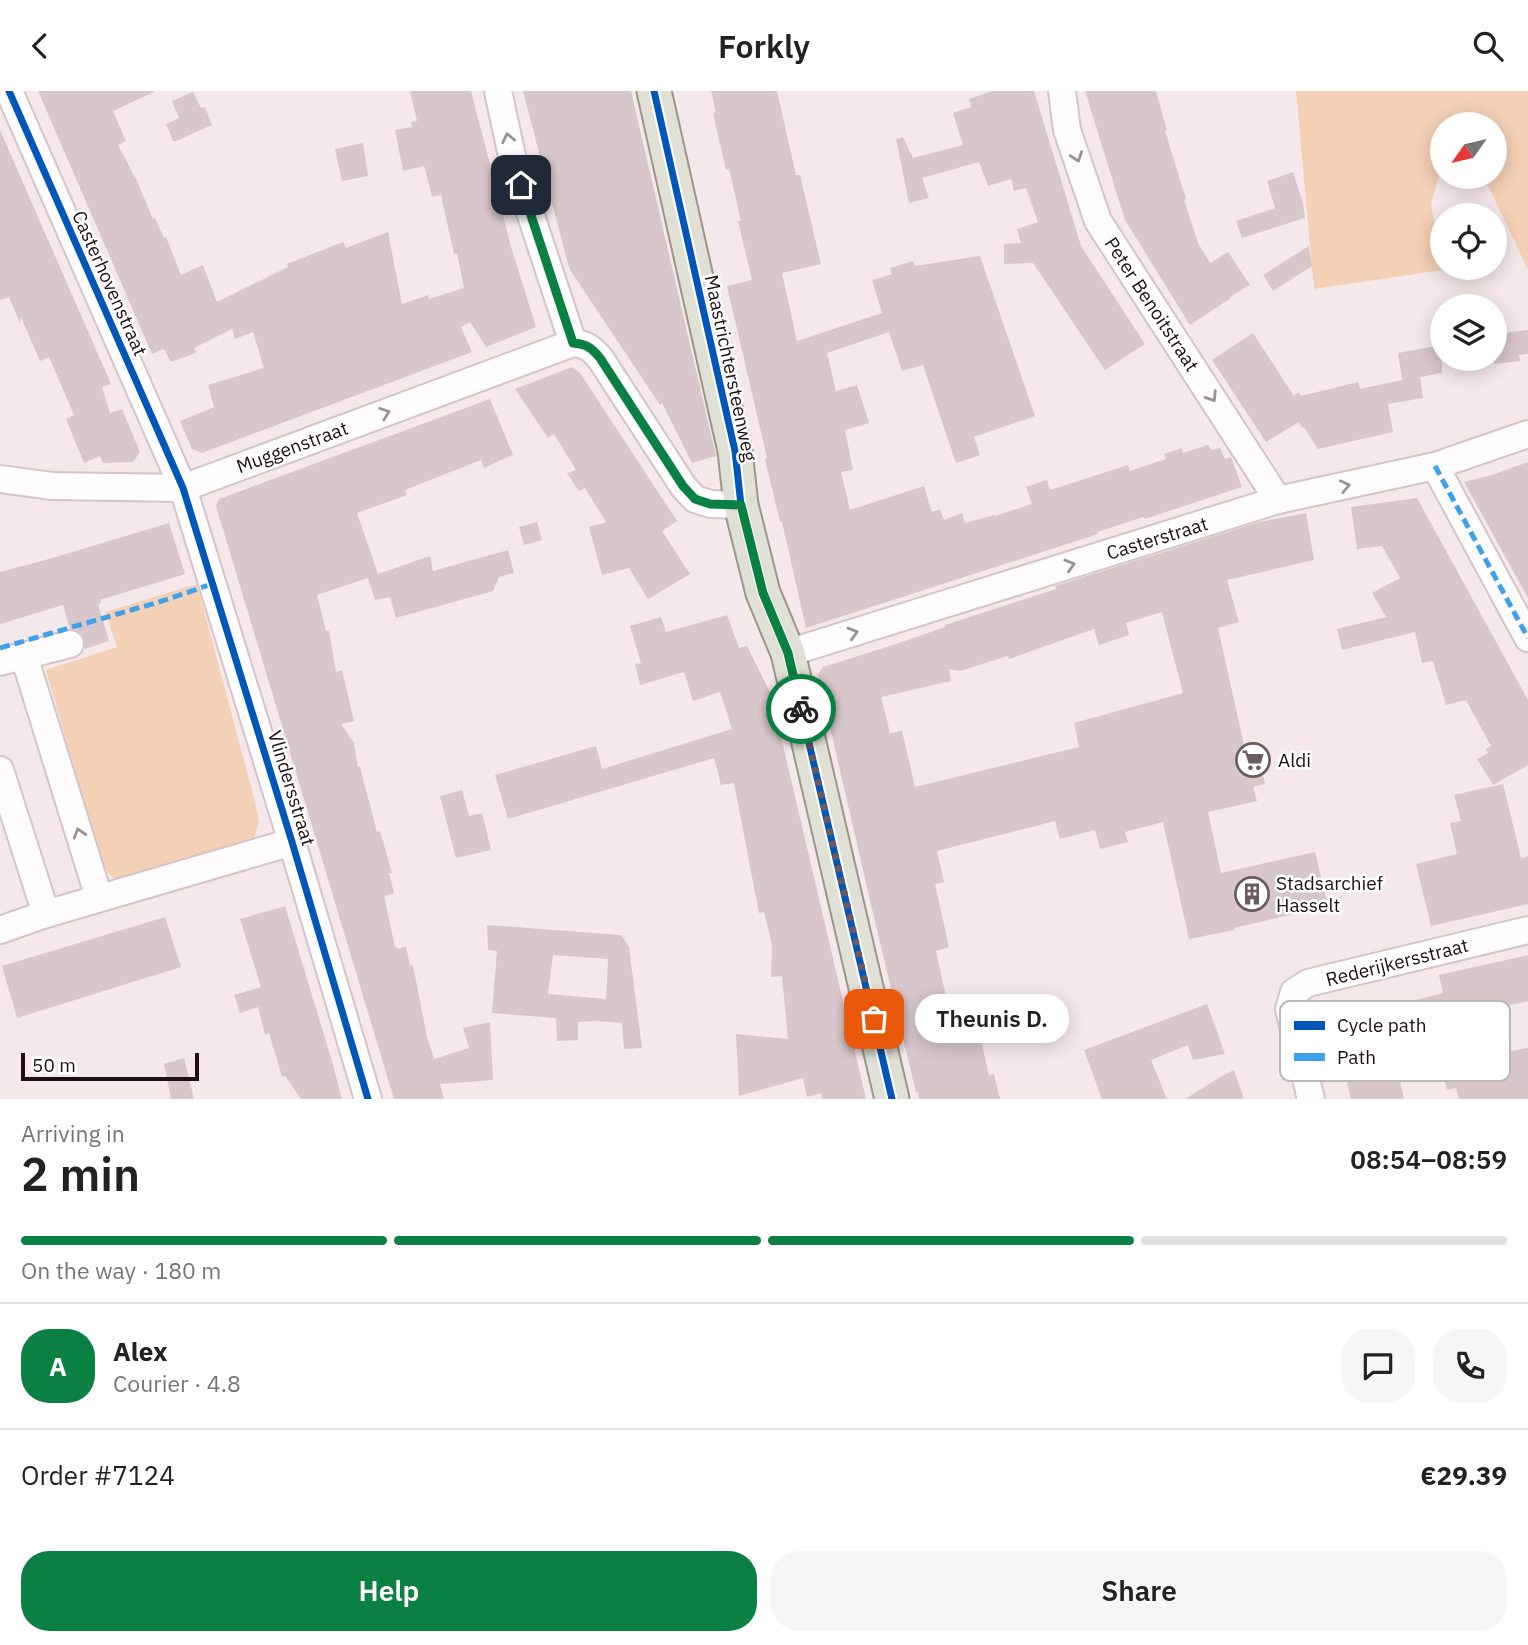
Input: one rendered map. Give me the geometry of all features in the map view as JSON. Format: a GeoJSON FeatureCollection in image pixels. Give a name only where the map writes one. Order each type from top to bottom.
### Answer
{"type":"FeatureCollection","features":[{"type":"Feature","properties":{"kind":"main road","name":"Maastrichtersteenweg"},"geometry":{"type":"LineString","coordinates":[[654,91],[735,451],[741,505],[763,593],[788,653],[892,1099]]}},
{"type":"Feature","properties":{"kind":"street","name":"Casterhovenstraat"},"geometry":{"type":"LineString","coordinates":[[9,91],[183,488]]}},
{"type":"Feature","properties":{"kind":"street"},"geometry":{"type":"LineString","coordinates":[[498,91],[513,161],[573,343],[585,344],[593,349],[683,486],[695,499],[710,504],[741,505]]}},
{"type":"Feature","properties":{"kind":"street","name":"Peter Benoitstraat"},"geometry":{"type":"LineString","coordinates":[[1062,91],[1068,129],[1098,221],[1278,500]]}},
{"type":"Feature","properties":{"kind":"street","name":"Muggenstraat"},"geometry":{"type":"LineString","coordinates":[[0,479],[52,486],[183,488],[573,343]]}},
{"type":"Feature","properties":{"kind":"street","name":"Casterstraat"},"geometry":{"type":"LineString","coordinates":[[788,653],[1278,500],[1435,466],[1528,433]]}},
{"type":"Feature","properties":{"kind":"street"},"geometry":{"type":"LineString","coordinates":[[1435,466],[1528,638]]}},
{"type":"Feature","properties":{"kind":"street","name":"Vlindersstraat"},"geometry":{"type":"LineString","coordinates":[[183,488],[368,1099]]}},
{"type":"Feature","properties":{"kind":"street"},"geometry":{"type":"LineString","coordinates":[[71,644],[12,659],[99,898]]}},
{"type":"Feature","properties":{"kind":"street"},"geometry":{"type":"LineString","coordinates":[[0,770],[46,914]]}},
{"type":"Feature","properties":{"kind":"street","name":"Vlindersstraat"},"geometry":{"type":"LineString","coordinates":[[0,930],[292,842]]}},
{"type":"Feature","properties":{"kind":"street","name":"Rederijkersstraat"},"geometry":{"type":"LineString","coordinates":[[1291,1001],[1294,992],[1308,983],[1528,930]]}},
{"type":"Feature","properties":{"kind":"street","name":"Rederijkersstraat"},"geometry":{"type":"LineString","coordinates":[[1307,1081],[1311,1099]]}},
{"type":"Feature","properties":{"kind":"shaded area"},"geometry":{"type":"Polygon","coordinates":[[[1296,91],[1528,91],[1528,270],[1507,226],[1507,203],[1496,203],[1490,189],[1507,189],[1507,112],[1430,112],[1430,189],[1435,189],[1430,203],[1430,272],[1314,289],[1296,91]]]}},
{"type":"Feature","properties":{"kind":"shaded area"},"geometry":{"type":"Polygon","coordinates":[[[197,584],[259,822],[254,839],[129,882],[115,880],[103,867],[46,670],[117,647],[105,612],[197,584]]]}},
{"type":"Feature","properties":{"kind":"building"},"geometry":{"type":"Polygon","coordinates":[[[38,91],[156,91],[113,111],[126,141],[118,145],[153,219],[155,218],[164,238],[166,237],[181,275],[203,265],[217,302],[288,267],[287,264],[343,242],[346,248],[388,232],[402,304],[428,295],[429,299],[464,288],[441,195],[432,197],[424,166],[403,171],[395,130],[412,127],[411,122],[417,121],[410,91],[471,91],[512,250],[536,327],[486,347],[470,322],[461,327],[472,352],[202,453],[192,449],[180,421],[214,407],[208,385],[264,368],[253,332],[235,339],[232,329],[194,348],[196,353],[171,362],[164,349],[152,354],[38,91]]]}},
{"type":"Feature","properties":{"kind":"building"},"geometry":{"type":"Polygon","coordinates":[[[523,91],[631,91],[716,456],[692,463],[662,403],[660,405],[569,268],[523,91]]]}},
{"type":"Feature","properties":{"kind":"building"},"geometry":{"type":"Polygon","coordinates":[[[711,91],[777,91],[796,175],[800,175],[821,264],[782,273],[797,341],[882,313],[872,280],[892,274],[890,268],[913,261],[915,266],[980,256],[1035,416],[974,437],[980,455],[956,463],[923,365],[902,371],[889,332],[827,353],[836,391],[857,385],[869,423],[845,430],[853,470],[841,472],[850,510],[924,486],[932,512],[940,509],[944,520],[962,513],[965,523],[1032,504],[1026,487],[1047,480],[1050,490],[1128,465],[1130,471],[1166,459],[1164,454],[1182,448],[1183,453],[1208,445],[1212,450],[1220,448],[1225,459],[1231,457],[1242,487],[806,628],[727,286],[752,280],[738,221],[741,221],[734,190],[729,169],[726,170],[713,113],[716,112],[711,91]]]}},
{"type":"Feature","properties":{"kind":"building"},"geometry":{"type":"Polygon","coordinates":[[[992,91],[1034,91],[1081,246],[1145,344],[1105,370],[1033,263],[1004,264],[1004,244],[1021,243],[1017,229],[1038,222],[1026,188],[1014,191],[1011,179],[988,186],[979,162],[922,178],[929,198],[909,203],[896,139],[903,137],[913,158],[963,145],[953,113],[971,107],[969,99],[992,91]]]}},
{"type":"Feature","properties":{"kind":"building"},"geometry":{"type":"Polygon","coordinates":[[[1085,91],[1156,91],[1198,243],[1210,263],[1228,252],[1250,285],[1190,325],[1125,220],[1085,91]]]}},
{"type":"Feature","properties":{"kind":"building"},"geometry":{"type":"Polygon","coordinates":[[[193,92],[201,108],[205,107],[212,125],[173,141],[166,124],[179,118],[172,101],[193,92]]]}},
{"type":"Feature","properties":{"kind":"building"},"geometry":{"type":"Polygon","coordinates":[[[0,130],[111,384],[102,387],[110,413],[122,409],[140,452],[133,462],[103,463],[100,456],[84,463],[66,419],[74,415],[49,357],[40,361],[9,297],[0,300],[0,130]]]}},
{"type":"Feature","properties":{"kind":"building"},"geometry":{"type":"Polygon","coordinates":[[[363,143],[368,176],[342,181],[335,149],[363,143]]]}},
{"type":"Feature","properties":{"kind":"building"},"geometry":{"type":"Polygon","coordinates":[[[1293,172],[1305,218],[1242,238],[1236,221],[1275,208],[1267,181],[1293,172]]]}},
{"type":"Feature","properties":{"kind":"building"},"geometry":{"type":"Polygon","coordinates":[[[1309,246],[1312,266],[1273,291],[1263,275],[1309,246]]]}},
{"type":"Feature","properties":{"kind":"building"},"geometry":{"type":"Polygon","coordinates":[[[1528,330],[1528,354],[1519,355],[1520,361],[1507,362],[1507,332],[1528,330]]]}},
{"type":"Feature","properties":{"kind":"building"},"geometry":{"type":"Polygon","coordinates":[[[1253,333],[1294,396],[1298,392],[1301,396],[1358,382],[1360,389],[1402,380],[1398,353],[1430,347],[1430,371],[1442,373],[1420,377],[1423,398],[1388,404],[1393,432],[1318,449],[1299,422],[1266,442],[1212,360],[1253,333]]]}},
{"type":"Feature","properties":{"kind":"building"},"geometry":{"type":"Polygon","coordinates":[[[572,367],[580,373],[677,521],[662,531],[690,574],[648,599],[629,568],[602,575],[589,527],[606,522],[585,488],[579,491],[567,473],[576,470],[554,434],[548,438],[515,389],[572,367]]]}},
{"type":"Feature","properties":{"kind":"building"},"geometry":{"type":"Polygon","coordinates":[[[490,399],[513,455],[484,468],[481,460],[405,490],[407,495],[357,513],[378,574],[430,556],[433,571],[508,550],[514,573],[499,577],[493,591],[396,618],[390,597],[375,600],[368,578],[317,595],[326,631],[329,631],[336,672],[342,670],[354,721],[341,724],[354,743],[358,767],[377,832],[380,831],[392,873],[389,873],[394,893],[384,896],[395,947],[397,949],[406,946],[410,966],[413,965],[434,1059],[469,1048],[463,1028],[490,1022],[493,1080],[440,1084],[444,1099],[394,1099],[216,506],[219,499],[490,399]]]}},
{"type":"Feature","properties":{"kind":"building"},"geometry":{"type":"Polygon","coordinates":[[[1528,462],[1528,598],[1464,482],[1528,462]]]}},
{"type":"Feature","properties":{"kind":"building"},"geometry":{"type":"Polygon","coordinates":[[[1417,498],[1528,700],[1528,765],[1493,785],[1477,759],[1488,753],[1486,749],[1491,746],[1466,700],[1446,705],[1433,661],[1422,663],[1415,632],[1342,650],[1337,629],[1386,617],[1372,593],[1400,578],[1382,546],[1357,549],[1351,507],[1417,498]]]}},
{"type":"Feature","properties":{"kind":"building"},"geometry":{"type":"Polygon","coordinates":[[[1306,513],[1314,560],[1227,580],[1239,622],[1218,628],[1244,745],[1256,742],[1265,784],[1253,787],[1257,801],[1208,812],[1221,873],[1315,852],[1328,906],[1189,939],[1163,822],[1125,832],[1128,842],[1100,849],[1095,830],[1060,839],[1055,821],[937,851],[944,882],[935,884],[949,947],[936,951],[953,1029],[977,1023],[989,1075],[994,1074],[1000,1099],[919,1099],[818,675],[823,667],[1056,589],[1055,586],[1259,522],[1306,513]],[[1162,612],[1126,623],[1129,635],[1099,645],[1094,629],[1009,659],[1008,656],[960,671],[949,669],[951,681],[881,697],[890,733],[902,731],[915,787],[1079,747],[1074,723],[1183,693],[1162,612]]]}},
{"type":"Feature","properties":{"kind":"building"},"geometry":{"type":"Polygon","coordinates":[[[537,522],[542,540],[524,545],[519,527],[537,522]]]}},
{"type":"Feature","properties":{"kind":"building"},"geometry":{"type":"Polygon","coordinates":[[[169,523],[185,574],[100,600],[101,603],[98,604],[109,641],[85,649],[82,634],[70,629],[63,605],[0,624],[0,572],[169,523]]]}},
{"type":"Feature","properties":{"kind":"building"},"geometry":{"type":"Polygon","coordinates":[[[727,615],[739,648],[747,646],[771,694],[866,1099],[822,1099],[821,1093],[807,1097],[803,1078],[739,1096],[736,1034],[788,1039],[782,976],[771,977],[771,940],[764,912],[759,913],[734,783],[721,785],[714,758],[508,819],[495,775],[596,746],[602,769],[732,729],[720,692],[693,701],[684,672],[640,685],[635,664],[641,663],[630,626],[661,617],[666,632],[727,615]]]}},
{"type":"Feature","properties":{"kind":"building"},"geometry":{"type":"Polygon","coordinates":[[[1503,784],[1521,858],[1528,856],[1528,904],[1431,926],[1416,864],[1457,854],[1450,823],[1461,821],[1454,795],[1503,784]]]}},
{"type":"Feature","properties":{"kind":"building"},"geometry":{"type":"Polygon","coordinates":[[[462,790],[469,816],[482,813],[491,850],[456,858],[440,796],[462,790]]]}},
{"type":"Feature","properties":{"kind":"building"},"geometry":{"type":"Polygon","coordinates":[[[285,906],[342,1099],[301,1099],[285,1076],[282,1077],[269,1033],[265,1035],[258,1007],[240,1013],[234,995],[261,987],[240,919],[285,906]]]}},
{"type":"Feature","properties":{"kind":"building"},"geometry":{"type":"Polygon","coordinates":[[[165,917],[181,967],[17,1018],[2,966],[165,917]]]}},
{"type":"Feature","properties":{"kind":"building"},"geometry":{"type":"Polygon","coordinates":[[[487,925],[621,935],[629,947],[642,1048],[624,1049],[622,1023],[578,1022],[578,1040],[557,1041],[556,1018],[492,1013],[497,951],[488,950],[487,925]],[[553,955],[548,994],[606,999],[608,959],[553,955]]]}},
{"type":"Feature","properties":{"kind":"building"},"geometry":{"type":"Polygon","coordinates":[[[1528,955],[1528,1001],[1510,1005],[1510,1001],[1411,1001],[1443,993],[1439,975],[1528,955]]]}},
{"type":"Feature","properties":{"kind":"building"},"geometry":{"type":"Polygon","coordinates":[[[1207,1004],[1225,1054],[1193,1060],[1188,1045],[1151,1060],[1167,1099],[1102,1099],[1084,1050],[1207,1004]]]}},
{"type":"Feature","properties":{"kind":"building"},"geometry":{"type":"Polygon","coordinates":[[[1528,1048],[1528,1099],[1459,1099],[1456,1088],[1447,1090],[1445,1081],[1510,1081],[1510,1051],[1528,1048]]]}},
{"type":"Feature","properties":{"kind":"building"},"geometry":{"type":"Polygon","coordinates":[[[184,1058],[194,1099],[171,1099],[164,1064],[184,1058]]]}},
{"type":"Feature","properties":{"kind":"building"},"geometry":{"type":"Polygon","coordinates":[[[1234,1070],[1244,1099],[1185,1099],[1222,1076],[1234,1070]]]}},
{"type":"Feature","properties":{"kind":"building"},"geometry":{"type":"Polygon","coordinates":[[[1347,1081],[1400,1081],[1404,1099],[1351,1099],[1347,1081]]]}},
{"type":"Feature","properties":{"kind":"marked path"},"geometry":{"type":"LineString","coordinates":[[1435,466],[1528,638]]}},
{"type":"Feature","properties":{"kind":"marked path"},"geometry":{"type":"LineString","coordinates":[[0,648],[212,584]]}},
{"type":"Feature","properties":{"kind":"cycle path"},"geometry":{"type":"LineString","coordinates":[[9,91],[183,488],[368,1099]]}},
{"type":"Feature","properties":{"kind":"cycle path"},"geometry":{"type":"LineString","coordinates":[[654,91],[735,451],[741,505],[763,593],[788,653],[892,1099]]}},
{"type":"Feature","properties":{"kind":"way so far"},"geometry":{"type":"LineString","coordinates":[[801,709],[874,1019]]}},
{"type":"Feature","properties":{"kind":"place","name":"Aldi"},"geometry":{"type":"Point","coordinates":[1253,760]}},
{"type":"Feature","properties":{"kind":"place","name":"Stadsarchief Hasselt"},"geometry":{"type":"Point","coordinates":[1252,894]}},
{"type":"Feature","properties":{"kind":"place","name":"Theunis D."},"geometry":{"type":"Point","coordinates":[874,1019]}},
{"type":"Feature","properties":{"kind":"route"},"geometry":{"type":"LineString","coordinates":[[521,185],[573,343],[585,344],[593,349],[683,486],[695,499],[710,504],[741,505],[763,593],[788,653],[801,709]]}}]}
